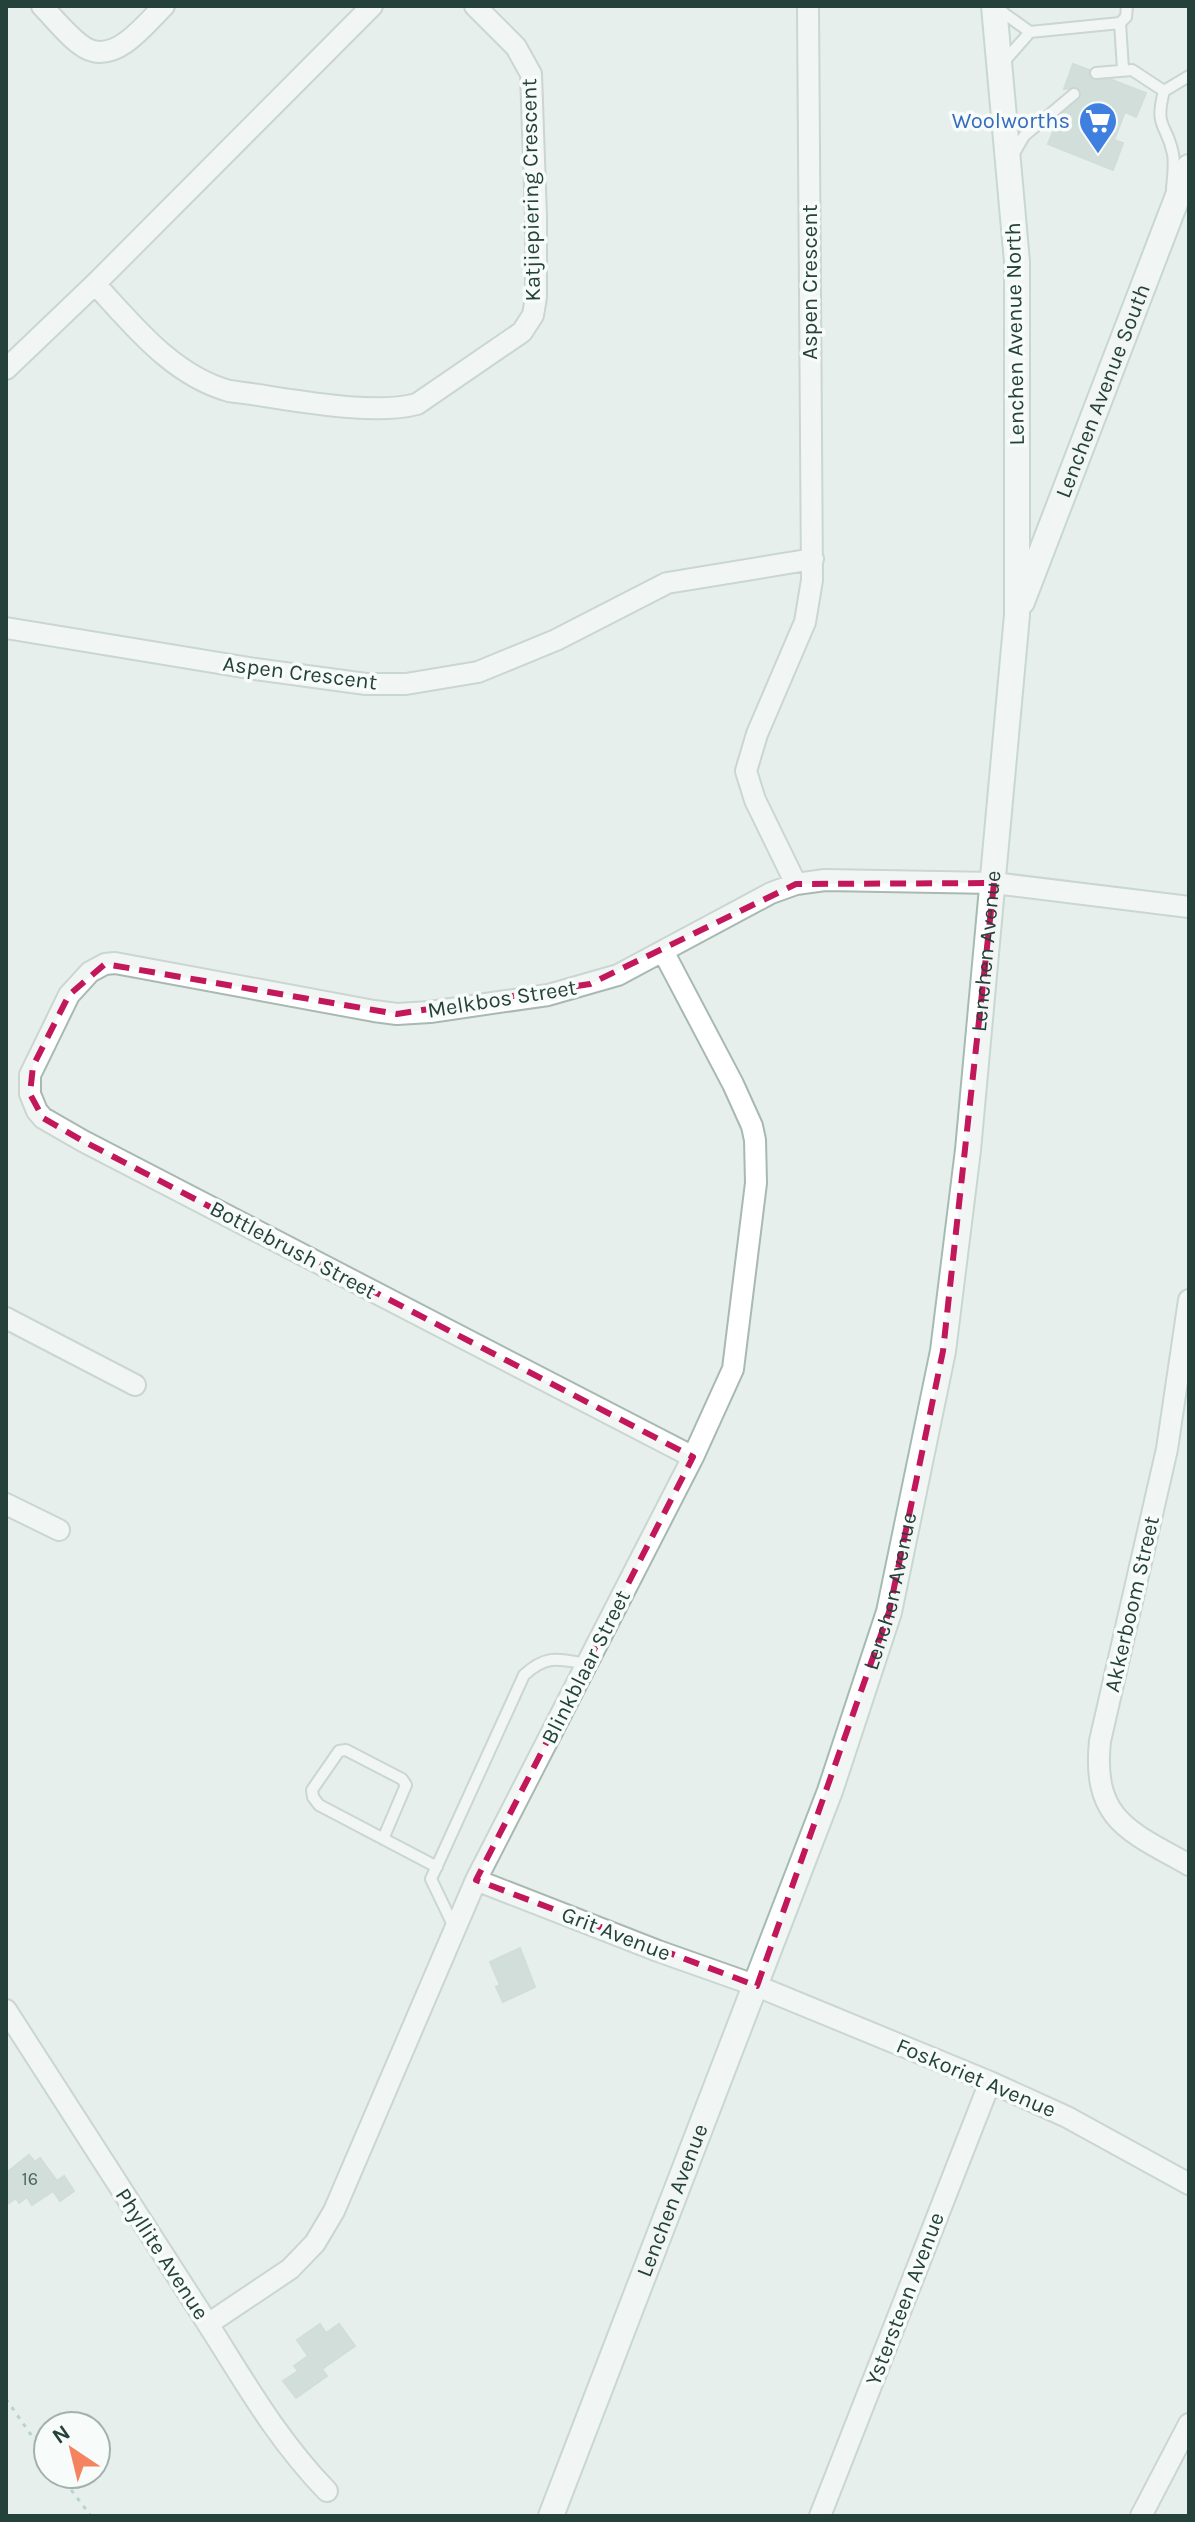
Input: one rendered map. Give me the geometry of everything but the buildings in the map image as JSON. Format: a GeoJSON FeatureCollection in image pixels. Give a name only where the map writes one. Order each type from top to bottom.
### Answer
{"type":"FeatureCollection","features":[{"type":"Feature","properties":{"kind":"main road","name":"Lenchen Avenue North"},"geometry":{"type":"LineString","coordinates":[[994,6],[1017,262],[1017,615]]}},
{"type":"Feature","properties":{"kind":"main road","name":"Lenchen Avenue South"},"geometry":{"type":"LineString","coordinates":[[1017,615],[1189,167]]}},
{"type":"Feature","properties":{"kind":"main road","name":"Lenchen Avenue"},"geometry":{"type":"LineString","coordinates":[[551,2516],[830,1791],[889,1612],[943,1351],[968,1150],[1017,615]]}},
{"type":"Feature","properties":{"kind":"street"},"geometry":{"type":"LineString","coordinates":[[42,6],[64,14],[79,43],[92,51],[109,51],[126,42],[164,6]]}},
{"type":"Feature","properties":{"kind":"street"},"geometry":{"type":"LineString","coordinates":[[6,369],[372,6]]}},
{"type":"Feature","properties":{"kind":"street","name":"Katjiepiering Crescent"},"geometry":{"type":"LineString","coordinates":[[95,284],[170,361],[208,385],[229,391],[363,407],[400,408],[417,404],[522,332],[533,315],[536,297],[531,74],[516,47],[475,6]]}},
{"type":"Feature","properties":{"kind":"street","name":"Aspen Crescent"},"geometry":{"type":"LineString","coordinates":[[796,884],[755,800],[746,771],[757,734],[805,622],[813,559],[808,6]]}},
{"type":"Feature","properties":{"kind":"street","name":"Aspen Crescent"},"geometry":{"type":"LineString","coordinates":[[6,628],[255,669],[366,684],[406,684],[478,672],[556,640],[667,583],[813,559]]}},
{"type":"Feature","properties":{"kind":"street","name":"Melkbos Street"},"geometry":{"type":"LineString","coordinates":[[90,972],[105,964],[130,965],[297,998],[374,1011],[411,1013],[548,995],[618,975],[771,893],[796,884],[825,880],[994,883],[1189,907]]}},
{"type":"Feature","properties":{"kind":"street","name":"Blinkblaar Street"},"geometry":{"type":"LineString","coordinates":[[208,2324],[290,2269],[315,2243],[334,2211],[476,1880],[693,1457],[733,1369],[756,1183],[752,1126],[664,953]]}},
{"type":"Feature","properties":{"kind":"street","name":"Bottlebrush Street"},"geometry":{"type":"LineString","coordinates":[[90,972],[69,995],[33,1066],[30,1094],[33,1105],[43,1118],[693,1457]]}},
{"type":"Feature","properties":{"kind":"street","name":"Akkerboom Street"},"geometry":{"type":"LineString","coordinates":[[1189,1300],[1167,1449],[1100,1741],[1098,1766],[1105,1800],[1121,1823],[1189,1865]]}},
{"type":"Feature","properties":{"kind":"street"},"geometry":{"type":"LineString","coordinates":[[6,1318],[135,1385]]}},
{"type":"Feature","properties":{"kind":"street"},"geometry":{"type":"LineString","coordinates":[[6,1504],[59,1530]]}},
{"type":"Feature","properties":{"kind":"street","name":"Grit Avenue"},"geometry":{"type":"LineString","coordinates":[[476,1880],[757,1986]]}},
{"type":"Feature","properties":{"kind":"street","name":"Foskoriet Avenue"},"geometry":{"type":"LineString","coordinates":[[757,1986],[1067,2117],[1189,2184]]}},
{"type":"Feature","properties":{"kind":"street","name":"Phyllite Avenue"},"geometry":{"type":"LineString","coordinates":[[6,2010],[261,2410],[298,2460],[327,2491]]}},
{"type":"Feature","properties":{"kind":"street","name":"Ystersteen Avenue"},"geometry":{"type":"LineString","coordinates":[[820,2516],[990,2082]]}},
{"type":"Feature","properties":{"kind":"street"},"geometry":{"type":"LineString","coordinates":[[1141,2516],[1189,2424]]}},
{"type":"Feature","properties":{"kind":"lane"},"geometry":{"type":"LineString","coordinates":[[994,6],[1030,32],[1120,23],[1126,17],[1127,6]]}},
{"type":"Feature","properties":{"kind":"lane"},"geometry":{"type":"LineString","coordinates":[[1120,23],[1123,69]]}},
{"type":"Feature","properties":{"kind":"lane"},"geometry":{"type":"LineString","coordinates":[[999,67],[1030,32]]}},
{"type":"Feature","properties":{"kind":"lane"},"geometry":{"type":"LineString","coordinates":[[1096,73],[1132,70],[1164,91]]}},
{"type":"Feature","properties":{"kind":"lane"},"geometry":{"type":"LineString","coordinates":[[1171,210],[1174,161],[1172,148],[1161,127],[1159,110],[1164,91],[1189,76]]}},
{"type":"Feature","properties":{"kind":"lane"},"geometry":{"type":"LineString","coordinates":[[1008,163],[1024,136],[1074,94]]}},
{"type":"Feature","properties":{"kind":"lane"},"geometry":{"type":"LineString","coordinates":[[455,1929],[431,1879],[524,1675],[537,1664],[554,1658],[587,1664]]}},
{"type":"Feature","properties":{"kind":"lane"},"geometry":{"type":"LineString","coordinates":[[383,1839],[406,1785],[402,1779],[346,1750],[339,1751],[312,1790],[319,1805],[383,1839],[437,1867]]}},
{"type":"Feature","properties":{"kind":"path"},"geometry":{"type":"LineString","coordinates":[[6,2399],[32,2436]]}},
{"type":"Feature","properties":{"kind":"path"},"geometry":{"type":"LineString","coordinates":[[71,2490],[91,2516]]}},
{"type":"Feature","properties":{"kind":"highlighted area"},"geometry":{"type":"Polygon","coordinates":[[[994,883],[943,1351],[889,1612],[757,1986],[476,1880],[693,1457],[83,1141],[43,1118],[30,1094],[33,1066],[69,995],[105,964],[397,1014],[590,984],[796,884],[994,883]]]}},
{"type":"Feature","properties":{"kind":"place","name":"Woolworths"},"geometry":{"type":"Point","coordinates":[1098,155]}}]}
